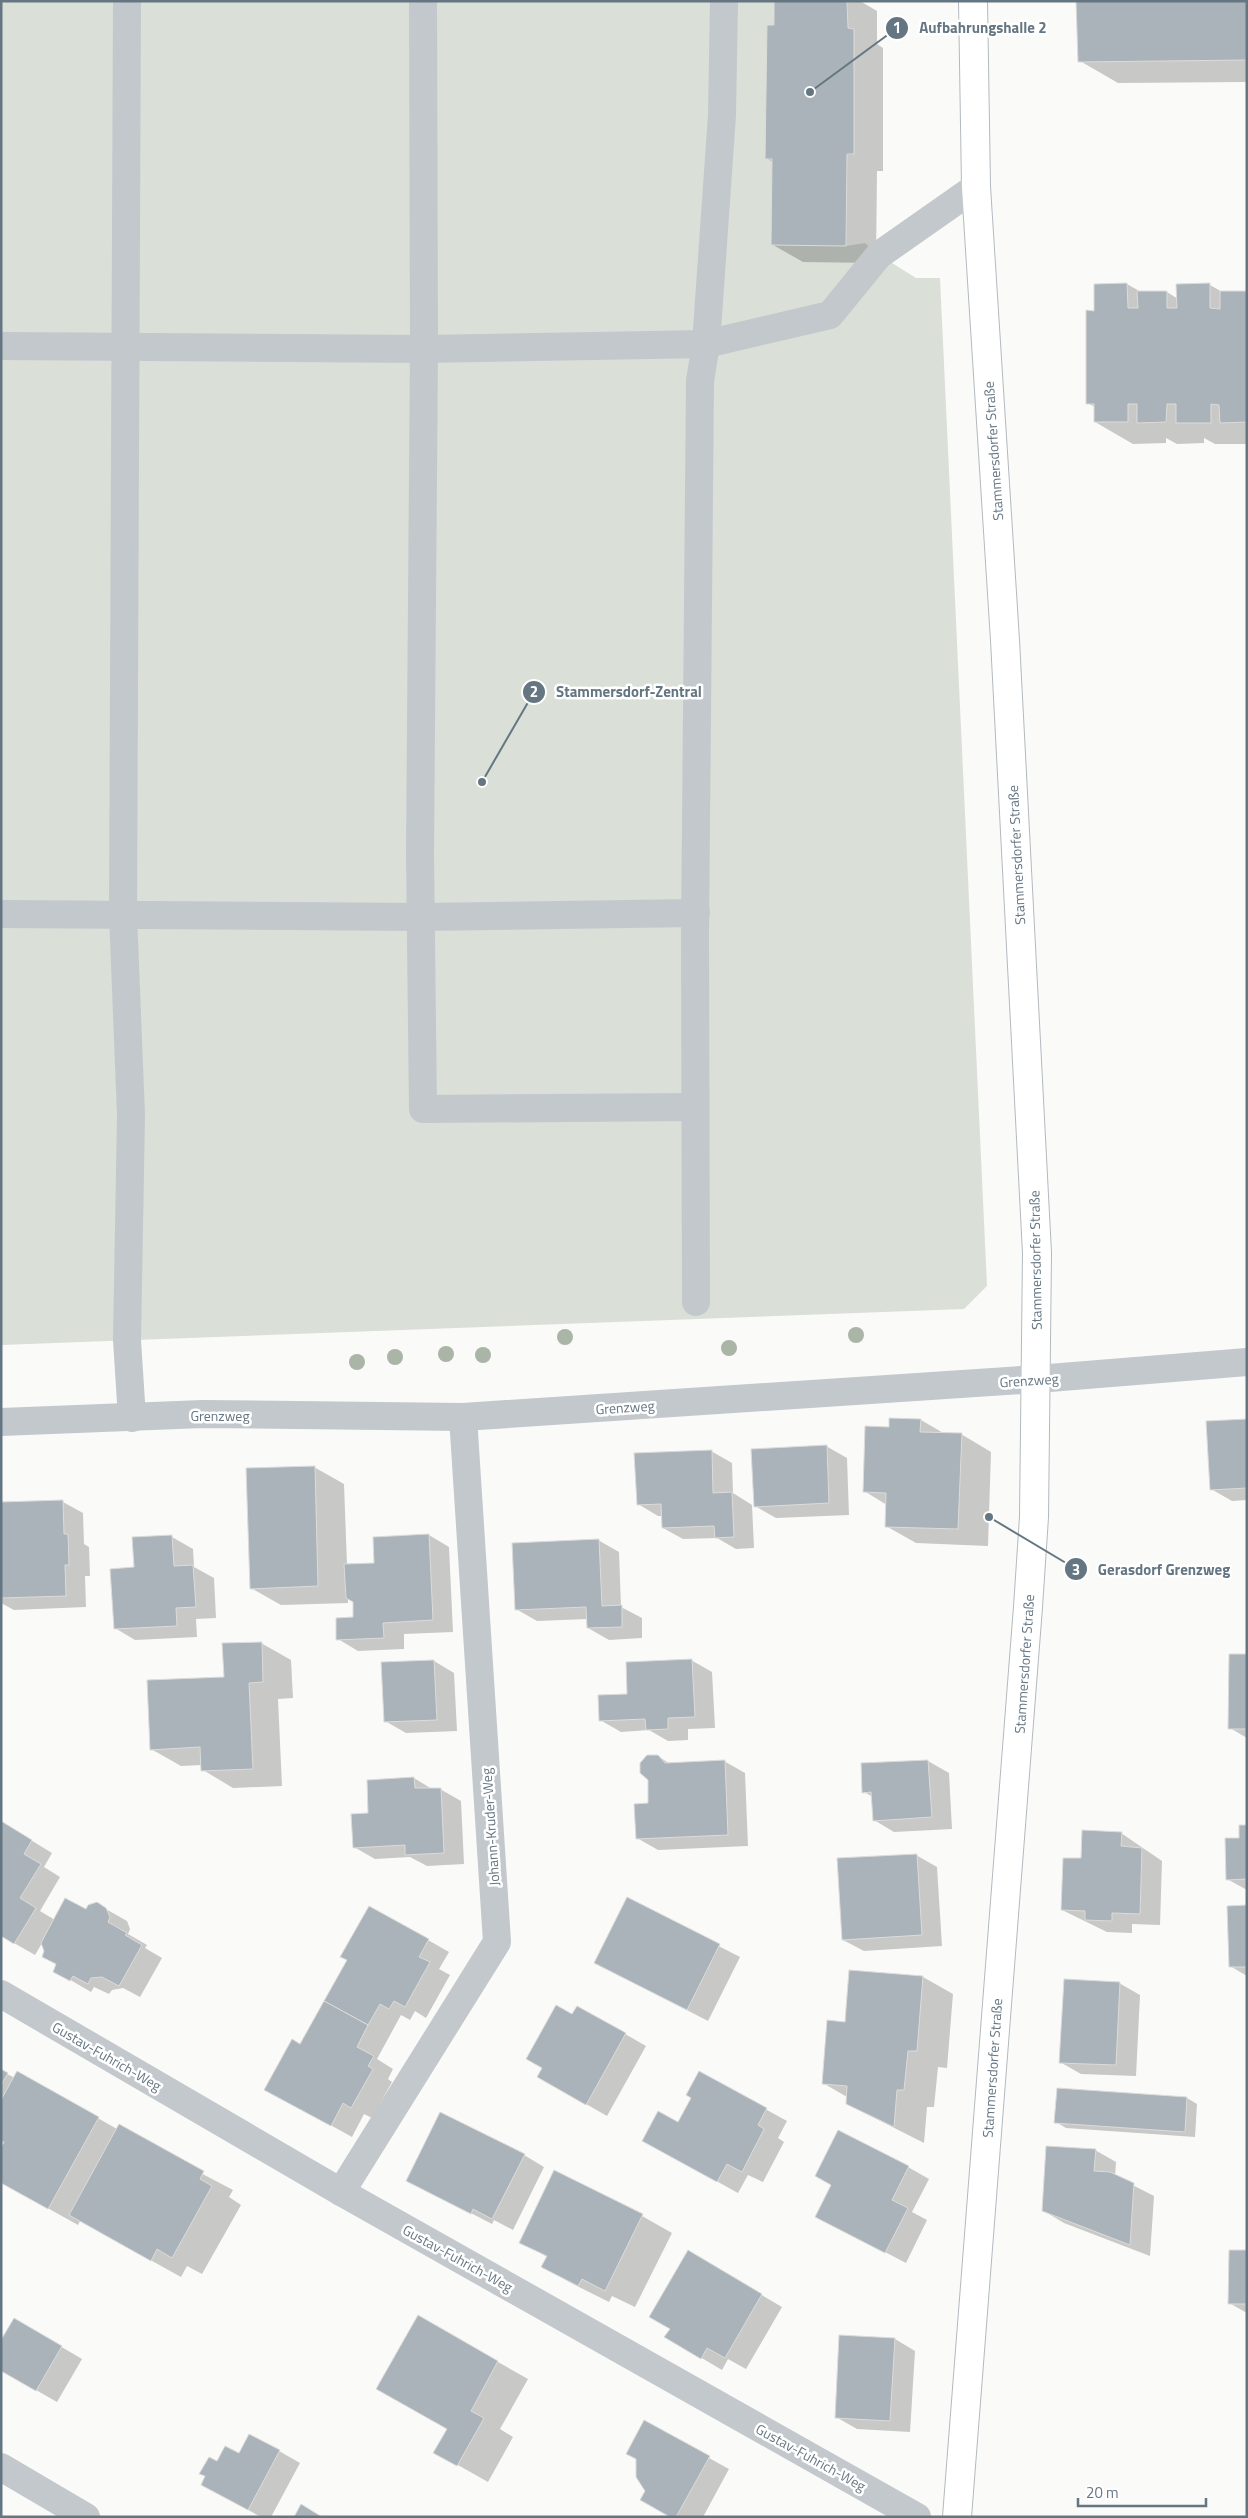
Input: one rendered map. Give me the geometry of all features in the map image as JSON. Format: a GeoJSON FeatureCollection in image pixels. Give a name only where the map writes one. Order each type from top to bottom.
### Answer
{"type":"FeatureCollection","features":[{"type":"Feature","properties":{"kind":"main road","name":"Stammersdorfer Straße"},"geometry":{"type":"LineString","coordinates":[[957,2517],[1028,1607],[1034,1517],[1037,1379],[1037,1253],[1005,640],[976,187],[973,1]]}},
{"type":"Feature","properties":{"kind":"street"},"geometry":{"type":"LineString","coordinates":[[127,1],[127,347],[123,914],[131,1115],[127,1340],[132,1418]]}},
{"type":"Feature","properties":{"kind":"street"},"geometry":{"type":"LineString","coordinates":[[422,1],[424,349],[420,917],[422,1109],[695,1107]]}},
{"type":"Feature","properties":{"kind":"street"},"geometry":{"type":"LineString","coordinates":[[696,1302],[695,1107],[700,381],[706,344],[722,115],[724,1]]}},
{"type":"Feature","properties":{"kind":"street"},"geometry":{"type":"LineString","coordinates":[[1,346],[424,349],[706,344],[830,315],[878,255],[976,187]]}},
{"type":"Feature","properties":{"kind":"street"},"geometry":{"type":"LineString","coordinates":[[1,914],[420,917],[696,914]]}},
{"type":"Feature","properties":{"kind":"street","name":"Grenzweg"},"geometry":{"type":"LineString","coordinates":[[1,1422],[203,1414],[462,1417],[1037,1379],[1247,1362]]}},
{"type":"Feature","properties":{"kind":"street","name":"Johann-Kruder-Weg"},"geometry":{"type":"LineString","coordinates":[[341,2192],[497,1942],[462,1417]]}},
{"type":"Feature","properties":{"kind":"street","name":"Gustav-Fuhrich-Weg"},"geometry":{"type":"LineString","coordinates":[[1,1994],[341,2192],[917,2517]]}},
{"type":"Feature","properties":{"kind":"street"},"geometry":{"type":"LineString","coordinates":[[1,2467],[86,2517]]}},
{"type":"Feature","properties":{"kind":"shaded area"},"geometry":{"type":"Polygon","coordinates":[[[1,1],[847,1],[848,28],[854,29],[854,154],[847,155],[846,246],[865,243],[879,255],[916,278],[940,278],[987,1286],[964,1309],[1,1345],[1,1]]]}},
{"type":"Feature","properties":{"kind":"building"},"geometry":{"type":"Polygon","coordinates":[[[774,1],[847,1],[848,28],[854,29],[854,154],[847,154],[846,246],[771,245],[772,159],[765,159],[767,25],[774,25],[774,1]]]}},
{"type":"Feature","properties":{"kind":"building"},"geometry":{"type":"Polygon","coordinates":[[[1076,1],[1247,1],[1247,60],[1078,62],[1076,1]]]}},
{"type":"Feature","properties":{"kind":"building"},"geometry":{"type":"Polygon","coordinates":[[[1127,283],[1128,308],[1138,308],[1137,291],[1167,291],[1167,308],[1177,308],[1176,284],[1210,283],[1210,308],[1220,309],[1220,291],[1247,291],[1247,422],[1220,423],[1219,405],[1211,404],[1211,423],[1176,423],[1176,404],[1167,404],[1166,422],[1137,423],[1137,404],[1128,404],[1128,422],[1094,422],[1094,404],[1086,404],[1086,310],[1094,311],[1094,284],[1127,283]]]}},
{"type":"Feature","properties":{"kind":"building"},"geometry":{"type":"Polygon","coordinates":[[[889,1418],[921,1419],[920,1432],[962,1433],[958,1529],[885,1527],[886,1493],[863,1492],[865,1426],[889,1427],[889,1418]]]}},
{"type":"Feature","properties":{"kind":"building"},"geometry":{"type":"Polygon","coordinates":[[[1247,1419],[1247,1488],[1210,1490],[1206,1421],[1247,1419]]]}},
{"type":"Feature","properties":{"kind":"building"},"geometry":{"type":"Polygon","coordinates":[[[827,1445],[829,1503],[754,1507],[751,1449],[827,1445]]]}},
{"type":"Feature","properties":{"kind":"building"},"geometry":{"type":"Polygon","coordinates":[[[712,1450],[713,1493],[732,1492],[734,1537],[715,1538],[714,1526],[662,1528],[661,1504],[637,1505],[634,1453],[712,1450]]]}},
{"type":"Feature","properties":{"kind":"building"},"geometry":{"type":"Polygon","coordinates":[[[315,1466],[318,1586],[250,1589],[246,1468],[315,1466]]]}},
{"type":"Feature","properties":{"kind":"building"},"geometry":{"type":"Polygon","coordinates":[[[63,1500],[64,1534],[68,1534],[69,1565],[65,1565],[66,1596],[1,1598],[1,1502],[63,1500]]]}},
{"type":"Feature","properties":{"kind":"building"},"geometry":{"type":"Polygon","coordinates":[[[429,1534],[433,1620],[383,1623],[384,1638],[336,1640],[336,1618],[353,1617],[353,1602],[346,1598],[344,1564],[374,1563],[373,1537],[429,1534]]]}},
{"type":"Feature","properties":{"kind":"building"},"geometry":{"type":"Polygon","coordinates":[[[172,1535],[174,1566],[193,1565],[196,1607],[176,1608],[177,1626],[114,1629],[110,1569],[134,1567],[132,1537],[172,1535]]]}},
{"type":"Feature","properties":{"kind":"building"},"geometry":{"type":"Polygon","coordinates":[[[599,1539],[602,1606],[622,1605],[622,1627],[587,1628],[586,1607],[515,1610],[512,1543],[599,1539]]]}},
{"type":"Feature","properties":{"kind":"building"},"geometry":{"type":"Polygon","coordinates":[[[262,1642],[263,1682],[249,1683],[253,1769],[201,1771],[200,1747],[150,1750],[147,1680],[224,1677],[222,1643],[262,1642]]]}},
{"type":"Feature","properties":{"kind":"building"},"geometry":{"type":"Polygon","coordinates":[[[1229,1654],[1247,1654],[1247,1729],[1228,1729],[1229,1654]]]}},
{"type":"Feature","properties":{"kind":"building"},"geometry":{"type":"Polygon","coordinates":[[[692,1659],[695,1717],[668,1718],[668,1729],[646,1730],[645,1719],[599,1721],[598,1695],[627,1694],[626,1662],[692,1659]]]}},
{"type":"Feature","properties":{"kind":"building"},"geometry":{"type":"Polygon","coordinates":[[[434,1660],[437,1720],[384,1722],[381,1662],[434,1660]]]}},
{"type":"Feature","properties":{"kind":"building"},"geometry":{"type":"Polygon","coordinates":[[[647,1755],[658,1755],[665,1763],[725,1760],[728,1835],[636,1839],[634,1804],[648,1803],[648,1780],[640,1773],[640,1763],[647,1755]]]}},
{"type":"Feature","properties":{"kind":"building"},"geometry":{"type":"Polygon","coordinates":[[[928,1760],[932,1817],[873,1821],[871,1792],[862,1793],[861,1763],[928,1760]]]}},
{"type":"Feature","properties":{"kind":"building"},"geometry":{"type":"Polygon","coordinates":[[[414,1777],[415,1788],[441,1788],[444,1853],[405,1855],[405,1845],[353,1848],[351,1814],[368,1813],[367,1780],[414,1777]]]}},
{"type":"Feature","properties":{"kind":"building"},"geometry":{"type":"Polygon","coordinates":[[[1,1821],[32,1840],[24,1854],[41,1864],[20,1898],[36,1908],[14,1944],[1,1936],[1,1821]]]}},
{"type":"Feature","properties":{"kind":"building"},"geometry":{"type":"Polygon","coordinates":[[[1239,1825],[1247,1825],[1247,1879],[1226,1880],[1225,1838],[1239,1838],[1239,1825]]]}},
{"type":"Feature","properties":{"kind":"building"},"geometry":{"type":"Polygon","coordinates":[[[1082,1830],[1122,1832],[1121,1846],[1142,1848],[1140,1914],[1112,1913],[1112,1921],[1085,1920],[1085,1911],[1061,1910],[1063,1858],[1081,1858],[1082,1830]]]}},
{"type":"Feature","properties":{"kind":"building"},"geometry":{"type":"Polygon","coordinates":[[[917,1854],[922,1935],[842,1940],[837,1858],[917,1854]]]}},
{"type":"Feature","properties":{"kind":"building"},"geometry":{"type":"Polygon","coordinates":[[[627,1897],[720,1944],[687,2010],[594,1963],[627,1897]]]}},
{"type":"Feature","properties":{"kind":"building"},"geometry":{"type":"Polygon","coordinates":[[[65,1898],[86,1909],[88,1905],[97,1902],[106,1908],[110,1917],[108,1922],[127,1933],[125,1935],[142,1945],[119,1986],[102,1977],[91,1978],[88,1984],[73,1976],[70,1981],[53,1972],[56,1964],[42,1957],[44,1951],[41,1943],[65,1898]]]}},
{"type":"Feature","properties":{"kind":"building"},"geometry":{"type":"Polygon","coordinates":[[[1247,1905],[1247,1967],[1229,1967],[1227,1906],[1247,1905]]]}},
{"type":"Feature","properties":{"kind":"building"},"geometry":{"type":"Polygon","coordinates":[[[369,1906],[429,1939],[419,1957],[430,1962],[405,2007],[394,2001],[389,2009],[380,2004],[368,2025],[324,2001],[347,1960],[340,1957],[369,1906]]]}},
{"type":"Feature","properties":{"kind":"building"},"geometry":{"type":"Polygon","coordinates":[[[849,1970],[923,1976],[917,2051],[908,2051],[904,2090],[897,2090],[894,2127],[846,2104],[847,2086],[822,2084],[827,2020],[845,2022],[849,1970]]]}},
{"type":"Feature","properties":{"kind":"building"},"geometry":{"type":"Polygon","coordinates":[[[1064,1979],[1120,1982],[1116,2065],[1059,2063],[1064,1979]]]}},
{"type":"Feature","properties":{"kind":"building"},"geometry":{"type":"Polygon","coordinates":[[[324,2001],[368,2025],[357,2047],[374,2056],[368,2066],[373,2069],[351,2108],[343,2103],[331,2126],[264,2090],[292,2039],[300,2044],[324,2001]]]}},
{"type":"Feature","properties":{"kind":"building"},"geometry":{"type":"Polygon","coordinates":[[[556,2005],[572,2014],[577,2006],[626,2033],[586,2105],[537,2077],[542,2068],[526,2059],[556,2005]]]}},
{"type":"Feature","properties":{"kind":"building"},"geometry":{"type":"Polygon","coordinates":[[[1,2069],[8,2073],[1,2085],[1,2069]]]}},
{"type":"Feature","properties":{"kind":"building"},"geometry":{"type":"Polygon","coordinates":[[[17,2071],[99,2117],[48,2209],[1,2183],[1,2147],[4,2142],[1,2141],[1,2100],[17,2071]]]}},
{"type":"Feature","properties":{"kind":"building"},"geometry":{"type":"Polygon","coordinates":[[[699,2071],[767,2108],[758,2125],[764,2129],[742,2172],[727,2164],[717,2182],[642,2141],[658,2111],[678,2122],[691,2098],[686,2095],[699,2071]]]}},
{"type":"Feature","properties":{"kind":"building"},"geometry":{"type":"Polygon","coordinates":[[[1057,2088],[1187,2097],[1185,2132],[1054,2123],[1057,2088]]]}},
{"type":"Feature","properties":{"kind":"building"},"geometry":{"type":"Polygon","coordinates":[[[440,2112],[525,2154],[492,2219],[473,2209],[471,2214],[406,2181],[440,2112]]]}},
{"type":"Feature","properties":{"kind":"building"},"geometry":{"type":"Polygon","coordinates":[[[119,2124],[204,2171],[200,2179],[212,2186],[172,2258],[157,2249],[151,2261],[69,2215],[119,2124]]]}},
{"type":"Feature","properties":{"kind":"building"},"geometry":{"type":"Polygon","coordinates":[[[838,2130],[909,2166],[892,2200],[908,2208],[885,2253],[815,2217],[831,2185],[815,2176],[838,2130]]]}},
{"type":"Feature","properties":{"kind":"building"},"geometry":{"type":"Polygon","coordinates":[[[1046,2146],[1096,2149],[1094,2171],[1110,2172],[1134,2183],[1130,2245],[1042,2211],[1046,2146]]]}},
{"type":"Feature","properties":{"kind":"building"},"geometry":{"type":"Polygon","coordinates":[[[554,2170],[643,2214],[605,2291],[582,2279],[578,2286],[541,2267],[547,2256],[519,2243],[554,2170]]]}},
{"type":"Feature","properties":{"kind":"building"},"geometry":{"type":"Polygon","coordinates":[[[688,2250],[762,2294],[725,2358],[707,2348],[701,2359],[664,2337],[670,2329],[649,2317],[688,2250]]]}},
{"type":"Feature","properties":{"kind":"building"},"geometry":{"type":"Polygon","coordinates":[[[1229,2250],[1247,2250],[1247,2304],[1228,2304],[1229,2250]]]}},
{"type":"Feature","properties":{"kind":"building"},"geometry":{"type":"Polygon","coordinates":[[[418,2315],[498,2361],[471,2411],[484,2418],[457,2466],[433,2453],[447,2429],[376,2389],[418,2315]]]}},
{"type":"Feature","properties":{"kind":"building"},"geometry":{"type":"Polygon","coordinates":[[[14,2318],[62,2346],[36,2391],[1,2371],[1,2340],[14,2318]]]}},
{"type":"Feature","properties":{"kind":"building"},"geometry":{"type":"Polygon","coordinates":[[[839,2335],[895,2338],[890,2421],[835,2418],[839,2335]]]}},
{"type":"Feature","properties":{"kind":"building"},"geometry":{"type":"Polygon","coordinates":[[[644,2420],[710,2456],[676,2517],[670,2517],[640,2500],[645,2491],[636,2477],[636,2459],[626,2454],[644,2420]]]}},
{"type":"Feature","properties":{"kind":"building"},"geometry":{"type":"Polygon","coordinates":[[[249,2434],[280,2450],[248,2510],[201,2485],[205,2476],[199,2474],[209,2457],[217,2461],[225,2446],[239,2453],[249,2434]]]}},
{"type":"Feature","properties":{"kind":"building"},"geometry":{"type":"Polygon","coordinates":[[[301,2504],[322,2517],[294,2517],[301,2504]]]}},
{"type":"Feature","properties":{"kind":"place","name":"Aufbahrungshalle 2"},"geometry":{"type":"Point","coordinates":[810,92]}},
{"type":"Feature","properties":{"kind":"place","name":"Stammersdorf-Zentral"},"geometry":{"type":"Point","coordinates":[482,782]}},
{"type":"Feature","properties":{"kind":"place","name":"Gerasdorf Grenzweg"},"geometry":{"type":"Point","coordinates":[989,1517]}}]}
